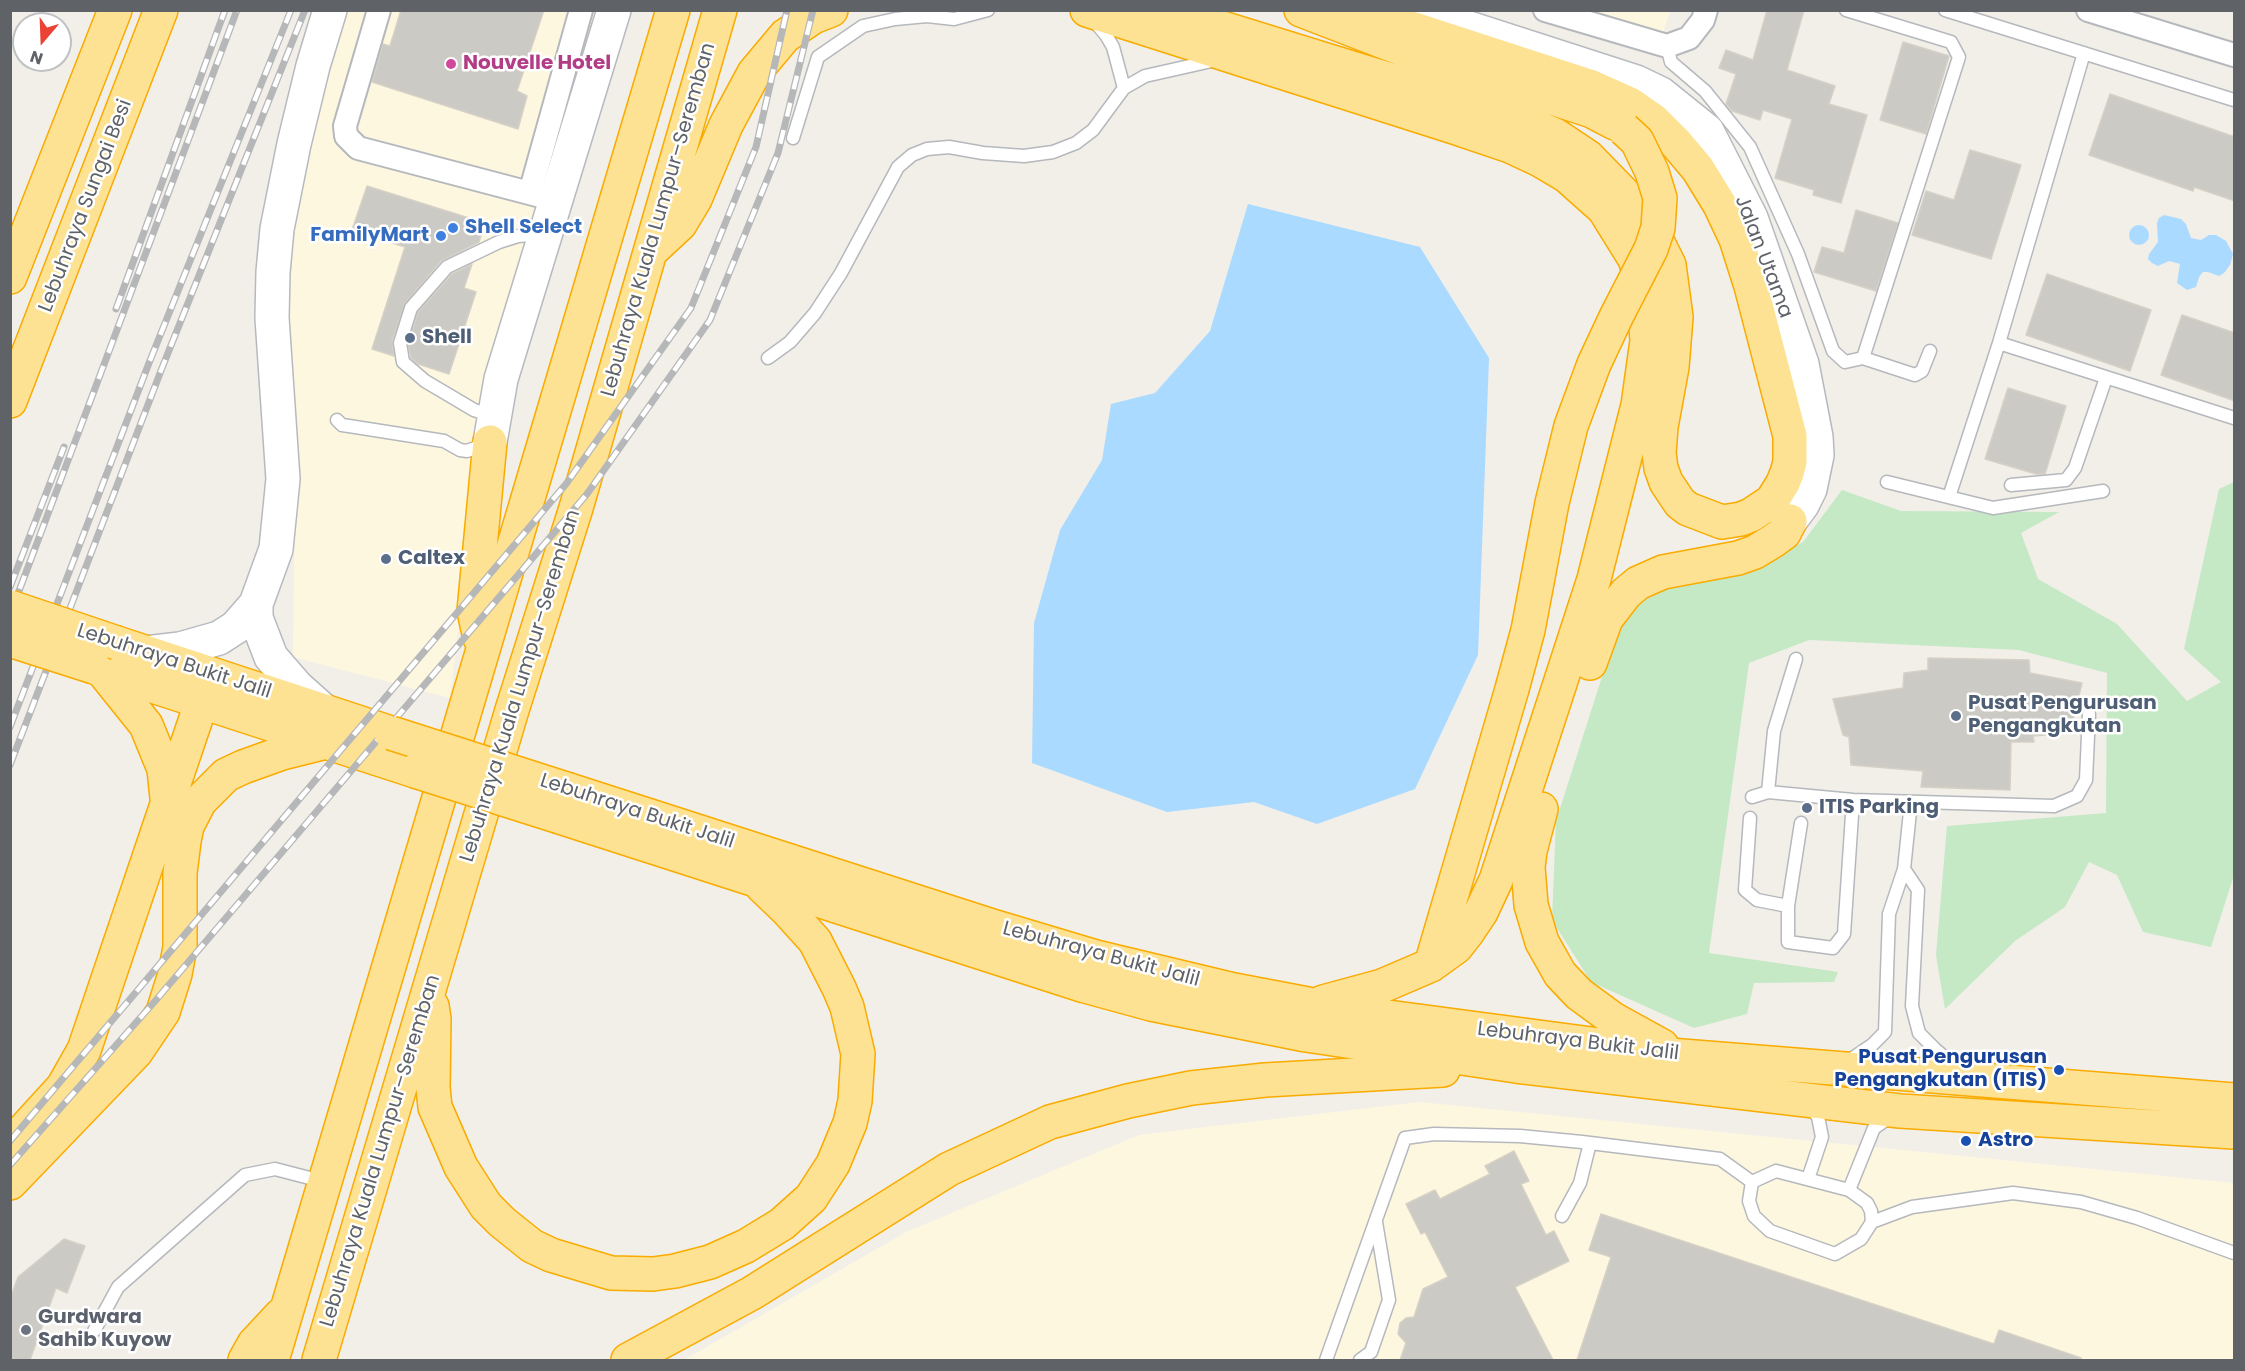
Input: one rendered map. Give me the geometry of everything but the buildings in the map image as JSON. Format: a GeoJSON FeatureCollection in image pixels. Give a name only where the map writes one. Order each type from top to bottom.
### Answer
{"type":"FeatureCollection","features":[{"type":"Feature","properties":{"kind":"highway"},"geometry":{"type":"LineString","coordinates":[[10,277],[115,10]]}},
{"type":"Feature","properties":{"kind":"highway","name":"Lebuhraya Sungai Besi"},"geometry":{"type":"LineString","coordinates":[[10,401],[161,10]]}},
{"type":"Feature","properties":{"kind":"highway"},"geometry":{"type":"LineString","coordinates":[[272,1360],[673,10]]}},
{"type":"Feature","properties":{"kind":"highway","name":"Lebuhraya Kuala Lumpur–Seremban"},"geometry":{"type":"LineString","coordinates":[[319,1360],[512,710],[576,508],[720,10]]}},
{"type":"Feature","properties":{"kind":"highway"},"geometry":{"type":"LineString","coordinates":[[650,252],[680,224],[696,199],[726,125],[754,73],[785,36],[813,17],[831,10]]}},
{"type":"Feature","properties":{"kind":"highway"},"geometry":{"type":"LineString","coordinates":[[1087,10],[1510,146],[1567,176],[1604,209],[1635,259],[1643,285],[1647,341],[1638,405],[1592,588],[1496,880],[1481,912],[1456,947],[1431,964],[1382,986],[1313,1005]]}},
{"type":"Feature","properties":{"kind":"highway"},"geometry":{"type":"LineString","coordinates":[[1164,10],[1517,119],[1555,135],[1588,157],[1632,202],[1652,231],[1669,265],[1676,316],[1672,367],[1661,427],[1659,453],[1666,482],[1680,503],[1688,509],[1722,522],[1751,515],[1772,501],[1787,473],[1790,462],[1790,436],[1754,297],[1736,239],[1720,205],[1698,169],[1676,143],[1653,120],[1630,104],[1592,87],[1356,10]]}},
{"type":"Feature","properties":{"kind":"highway"},"geometry":{"type":"LineString","coordinates":[[1301,10],[1410,52],[1592,111],[1610,119],[1637,141],[1652,172],[1660,198],[1658,228],[1651,249],[1594,364],[1571,426],[1552,503],[1528,630],[1431,964]]}},
{"type":"Feature","properties":{"kind":"highway"},"geometry":{"type":"LineString","coordinates":[[1638,405],[1639,469],[1647,494],[1669,522],[1694,536],[1727,543],[1764,538],[1790,521]]}},
{"type":"Feature","properties":{"kind":"highway"},"geometry":{"type":"LineString","coordinates":[[482,651],[474,611],[492,429]]}},
{"type":"Feature","properties":{"kind":"highway"},"geometry":{"type":"LineString","coordinates":[[1682,1056],[1640,1036],[1593,1006],[1560,974],[1542,942],[1536,925],[1529,884],[1530,851],[1540,810],[1601,631],[1617,603],[1638,584],[1657,575],[1738,558],[1755,552],[1779,537],[1790,521]]}},
{"type":"Feature","properties":{"kind":"highway","name":"Lebuhraya Bukit Jalil"},"geometry":{"type":"LineString","coordinates":[[10,607],[114,658],[564,803],[1096,957],[1234,990],[1388,1017],[1682,1056],[2235,1100]]}},
{"type":"Feature","properties":{"kind":"highway","name":"Lebuhraya Bukit Jalil"},"geometry":{"type":"LineString","coordinates":[[10,640],[114,658],[206,688]]}},
{"type":"Feature","properties":{"kind":"highway"},"geometry":{"type":"LineString","coordinates":[[114,658],[158,749],[164,769],[166,806]]}},
{"type":"Feature","properties":{"kind":"highway"},"geometry":{"type":"LineString","coordinates":[[10,1145],[63,1087],[84,1050],[206,688]]}},
{"type":"Feature","properties":{"kind":"highway"},"geometry":{"type":"LineString","coordinates":[[10,1184],[136,1052],[163,1012],[175,974],[180,947],[180,873],[184,841],[187,826],[200,801],[226,775],[282,753],[326,727]]}},
{"type":"Feature","properties":{"kind":"highway","name":"Lebuhraya Bukit Jalil"},"geometry":{"type":"LineString","coordinates":[[564,803],[755,880],[1084,986],[1150,1004],[1306,1035],[1516,1066],[1900,1112],[2235,1132]]}},
{"type":"Feature","properties":{"kind":"highway"},"geometry":{"type":"LineString","coordinates":[[429,990],[434,1019],[435,1107],[461,1167],[486,1206],[502,1222],[532,1246],[571,1263],[611,1273],[654,1274],[710,1262],[746,1246],[782,1224],[811,1198],[833,1164],[842,1145],[855,1101],[858,1054],[854,1031],[847,1007],[827,962],[815,941],[800,923],[755,880]]}},
{"type":"Feature","properties":{"kind":"highway"},"geometry":{"type":"LineString","coordinates":[[628,1360],[752,1293],[949,1169],[1050,1122],[1128,1101],[1212,1086],[1277,1079],[1516,1066]]}},
{"type":"Feature","properties":{"kind":"highway"},"geometry":{"type":"LineString","coordinates":[[245,1360],[254,1344],[288,1307]]}},
{"type":"Feature","properties":{"kind":"street"},"geometry":{"type":"LineString","coordinates":[[326,727],[297,687],[271,657],[259,629],[256,604],[276,549],[283,479],[272,318],[277,229],[294,144],[330,10]]}},
{"type":"Feature","properties":{"kind":"street"},"geometry":{"type":"LineString","coordinates":[[379,10],[345,126],[346,136],[358,148],[543,197]]}},
{"type":"Feature","properties":{"kind":"street"},"geometry":{"type":"LineString","coordinates":[[492,429],[501,380],[545,234],[543,197],[581,10]]}},
{"type":"Feature","properties":{"kind":"street"},"geometry":{"type":"LineString","coordinates":[[543,197],[614,10]]}},
{"type":"Feature","properties":{"kind":"street","name":"Jalan Utama"},"geometry":{"type":"LineString","coordinates":[[1413,10],[1636,82],[1662,94],[1707,131],[1751,218],[1802,364],[1816,437],[1817,455],[1810,489],[1790,521]]}},
{"type":"Feature","properties":{"kind":"street"},"geometry":{"type":"LineString","coordinates":[[1545,10],[1667,46],[1689,38],[1703,20],[1706,10]]}},
{"type":"Feature","properties":{"kind":"street"},"geometry":{"type":"LineString","coordinates":[[2088,10],[2235,55]]}},
{"type":"Feature","properties":{"kind":"street"},"geometry":{"type":"LineString","coordinates":[[114,658],[189,647],[219,638],[236,627],[256,604]]}},
{"type":"Feature","properties":{"kind":"lane"},"geometry":{"type":"LineString","coordinates":[[793,138],[818,57],[863,26],[895,19],[927,16],[954,19],[983,14],[988,10]]}},
{"type":"Feature","properties":{"kind":"lane"},"geometry":{"type":"LineString","coordinates":[[1080,10],[1099,24],[1106,34],[1119,64],[1125,88]]}},
{"type":"Feature","properties":{"kind":"lane"},"geometry":{"type":"LineString","coordinates":[[1846,10],[1951,42],[1959,57],[1863,358]]}},
{"type":"Feature","properties":{"kind":"lane"},"geometry":{"type":"LineString","coordinates":[[1945,10],[2235,100]]}},
{"type":"Feature","properties":{"kind":"lane"},"geometry":{"type":"LineString","coordinates":[[1667,46],[1671,62],[1706,92],[1750,147],[1798,254],[1833,351],[1845,362],[1863,358],[1915,375],[1922,371],[1930,351]]}},
{"type":"Feature","properties":{"kind":"lane"},"geometry":{"type":"LineString","coordinates":[[1949,497],[1999,343],[2084,53]]}},
{"type":"Feature","properties":{"kind":"lane"},"geometry":{"type":"LineString","coordinates":[[768,358],[790,342],[815,313],[841,273],[898,167],[912,155],[927,149],[949,147],[983,153],[1024,156],[1053,152],[1076,143],[1093,130],[1125,88],[1145,76],[1232,57]]}},
{"type":"Feature","properties":{"kind":"lane"},"geometry":{"type":"LineString","coordinates":[[337,420],[349,426],[444,441],[460,450],[467,451],[492,429],[474,410],[425,381],[403,362],[400,343],[411,308],[447,267],[499,242],[518,236],[545,234]]}},
{"type":"Feature","properties":{"kind":"lane"},"geometry":{"type":"LineString","coordinates":[[1999,343],[2235,418]]}},
{"type":"Feature","properties":{"kind":"lane"},"geometry":{"type":"LineString","coordinates":[[2010,485],[2066,480],[2075,468],[2106,378]]}},
{"type":"Feature","properties":{"kind":"lane"},"geometry":{"type":"LineString","coordinates":[[1887,482],[1993,508],[2103,491]]}},
{"type":"Feature","properties":{"kind":"lane"},"geometry":{"type":"LineString","coordinates":[[1768,792],[1774,731],[1796,659]]}},
{"type":"Feature","properties":{"kind":"lane"},"geometry":{"type":"LineString","coordinates":[[1752,797],[1768,792],[1853,800],[2054,806],[2077,796],[2086,780],[2089,714]]}},
{"type":"Feature","properties":{"kind":"lane"},"geometry":{"type":"LineString","coordinates":[[1801,823],[1788,906],[1788,942],[1833,948],[1844,934],[1853,800]]}},
{"type":"Feature","properties":{"kind":"lane"},"geometry":{"type":"LineString","coordinates":[[1836,1069],[1872,1045],[1885,1032],[1889,914],[1904,869],[1911,802]]}},
{"type":"Feature","properties":{"kind":"lane"},"geometry":{"type":"LineString","coordinates":[[1750,818],[1746,891],[1757,900],[1788,906]]}},
{"type":"Feature","properties":{"kind":"lane"},"geometry":{"type":"LineString","coordinates":[[1904,869],[1918,890],[1912,1006],[1919,1033],[1972,1079]]}},
{"type":"Feature","properties":{"kind":"lane"},"geometry":{"type":"LineString","coordinates":[[1804,1101],[1818,1117],[1822,1130],[1821,1143],[1808,1179]]}},
{"type":"Feature","properties":{"kind":"lane"},"geometry":{"type":"LineString","coordinates":[[1849,1190],[1874,1128],[1900,1112]]}},
{"type":"Feature","properties":{"kind":"lane"},"geometry":{"type":"LineString","coordinates":[[1326,1360],[1405,1138],[1469,1133],[1590,1143],[1719,1159],[1752,1182]]}},
{"type":"Feature","properties":{"kind":"lane"},"geometry":{"type":"LineString","coordinates":[[1562,1216],[1580,1183],[1590,1143]]}},
{"type":"Feature","properties":{"kind":"lane"},"geometry":{"type":"LineString","coordinates":[[94,1331],[118,1287],[245,1175],[274,1169],[326,1182]]}},
{"type":"Feature","properties":{"kind":"lane"},"geometry":{"type":"LineString","coordinates":[[1752,1182],[1776,1171],[1849,1190],[1867,1203],[1871,1211],[1872,1222]]}},
{"type":"Feature","properties":{"kind":"lane"},"geometry":{"type":"LineString","coordinates":[[1752,1182],[1749,1201],[1754,1216],[1770,1231],[1835,1254],[1861,1239],[1872,1222],[1912,1207],[2013,1193],[2081,1202],[2137,1218],[2235,1253]]}},
{"type":"Feature","properties":{"kind":"lane"},"geometry":{"type":"LineString","coordinates":[[1360,1360],[1371,1352],[1389,1300],[1376,1221]]}},
{"type":"Feature","properties":{"kind":"shaded area"},"geometry":{"type":"Polygon","coordinates":[[[1670,10],[1663,33],[1590,11],[1670,10]]]}},
{"type":"Feature","properties":{"kind":"shaded area"},"geometry":{"type":"Polygon","coordinates":[[[343,11],[601,11],[488,385],[450,698],[293,657],[295,481],[287,256],[300,176],[343,11]]]}},
{"type":"Feature","properties":{"kind":"shaded area"},"geometry":{"type":"Polygon","coordinates":[[[1419,1102],[2234,1183],[2234,1360],[684,1360],[906,1232],[1139,1135],[1419,1102]]]}},
{"type":"Feature","properties":{"kind":"green space"},"geometry":{"type":"Polygon","coordinates":[[[2234,482],[2234,875],[2211,947],[2143,932],[2117,875],[2089,862],[2065,907],[2015,941],[1945,1009],[1936,955],[1947,826],[2106,813],[2107,673],[2019,650],[1809,640],[1749,663],[1709,953],[1838,972],[1834,982],[1754,983],[1747,1014],[1694,1028],[1591,982],[1552,920],[1556,821],[1622,614],[1665,583],[1753,570],[1803,542],[1842,490],[1901,511],[2059,512],[2021,533],[2038,579],[2117,624],[2187,701],[2221,682],[2184,649],[2219,489],[2234,482]]]}},
{"type":"Feature","properties":{"kind":"water"},"geometry":{"type":"Polygon","coordinates":[[[1248,204],[1420,247],[1489,358],[1478,655],[1415,789],[1317,824],[1254,802],[1167,812],[1032,763],[1034,623],[1060,530],[1102,460],[1111,404],[1155,393],[1210,331],[1248,204]]]}},
{"type":"Feature","properties":{"kind":"water"},"geometry":{"type":"Polygon","coordinates":[[[2164,215],[2181,219],[2186,224],[2191,238],[2201,240],[2209,235],[2216,235],[2226,241],[2233,254],[2230,265],[2224,273],[2219,276],[2203,272],[2196,287],[2187,290],[2177,283],[2180,264],[2169,261],[2158,266],[2152,263],[2148,259],[2149,254],[2158,242],[2157,223],[2164,215]]]}},
{"type":"Feature","properties":{"kind":"water"},"geometry":{"type":"Polygon","coordinates":[[[2135,225],[2143,225],[2149,231],[2149,239],[2143,245],[2135,245],[2129,239],[2129,231],[2135,225]]]}},
{"type":"Feature","properties":{"kind":"railway"},"geometry":{"type":"LineString","coordinates":[[116,309],[225,10]]}},
{"type":"Feature","properties":{"kind":"railway"},"geometry":{"type":"LineString","coordinates":[[10,615],[237,10]]}},
{"type":"Feature","properties":{"kind":"railway"},"geometry":{"type":"LineString","coordinates":[[10,727],[149,363],[291,10]]}},
{"type":"Feature","properties":{"kind":"railway"},"geometry":{"type":"LineString","coordinates":[[10,765],[162,368],[305,10]]}},
{"type":"Feature","properties":{"kind":"railway"},"geometry":{"type":"LineString","coordinates":[[10,1141],[566,484],[691,308],[756,147],[787,10]]}},
{"type":"Feature","properties":{"kind":"railway"},"geometry":{"type":"LineString","coordinates":[[10,1165],[156,1000],[587,494],[710,320],[778,153],[813,10]]}},
{"type":"Feature","properties":{"kind":"railway"},"geometry":{"type":"LineString","coordinates":[[10,587],[64,447]]}},
{"type":"Feature","properties":{"kind":"place","name":"Nouvelle Hotel"},"geometry":{"type":"Point","coordinates":[451,64]}},
{"type":"Feature","properties":{"kind":"place","name":"Shell Select"},"geometry":{"type":"Point","coordinates":[453,228]}},
{"type":"Feature","properties":{"kind":"place","name":"FamilyMart"},"geometry":{"type":"Point","coordinates":[441,236]}},
{"type":"Feature","properties":{"kind":"place","name":"Shell"},"geometry":{"type":"Point","coordinates":[410,338]}},
{"type":"Feature","properties":{"kind":"place","name":"Caltex"},"geometry":{"type":"Point","coordinates":[386,559]}},
{"type":"Feature","properties":{"kind":"place","name":"Pusat Pengurusan Pengangkutan"},"geometry":{"type":"Point","coordinates":[1956,716]}},
{"type":"Feature","properties":{"kind":"place","name":"ITIS Parking"},"geometry":{"type":"Point","coordinates":[1807,808]}},
{"type":"Feature","properties":{"kind":"place","name":"Pusat Pengurusan Pengangkutan (ITIS)"},"geometry":{"type":"Point","coordinates":[2059,1070]}},
{"type":"Feature","properties":{"kind":"place","name":"Astro"},"geometry":{"type":"Point","coordinates":[1966,1141]}},
{"type":"Feature","properties":{"kind":"place","name":"Gurdwara Sahib Kuyow"},"geometry":{"type":"Point","coordinates":[26,1330]}}]}
